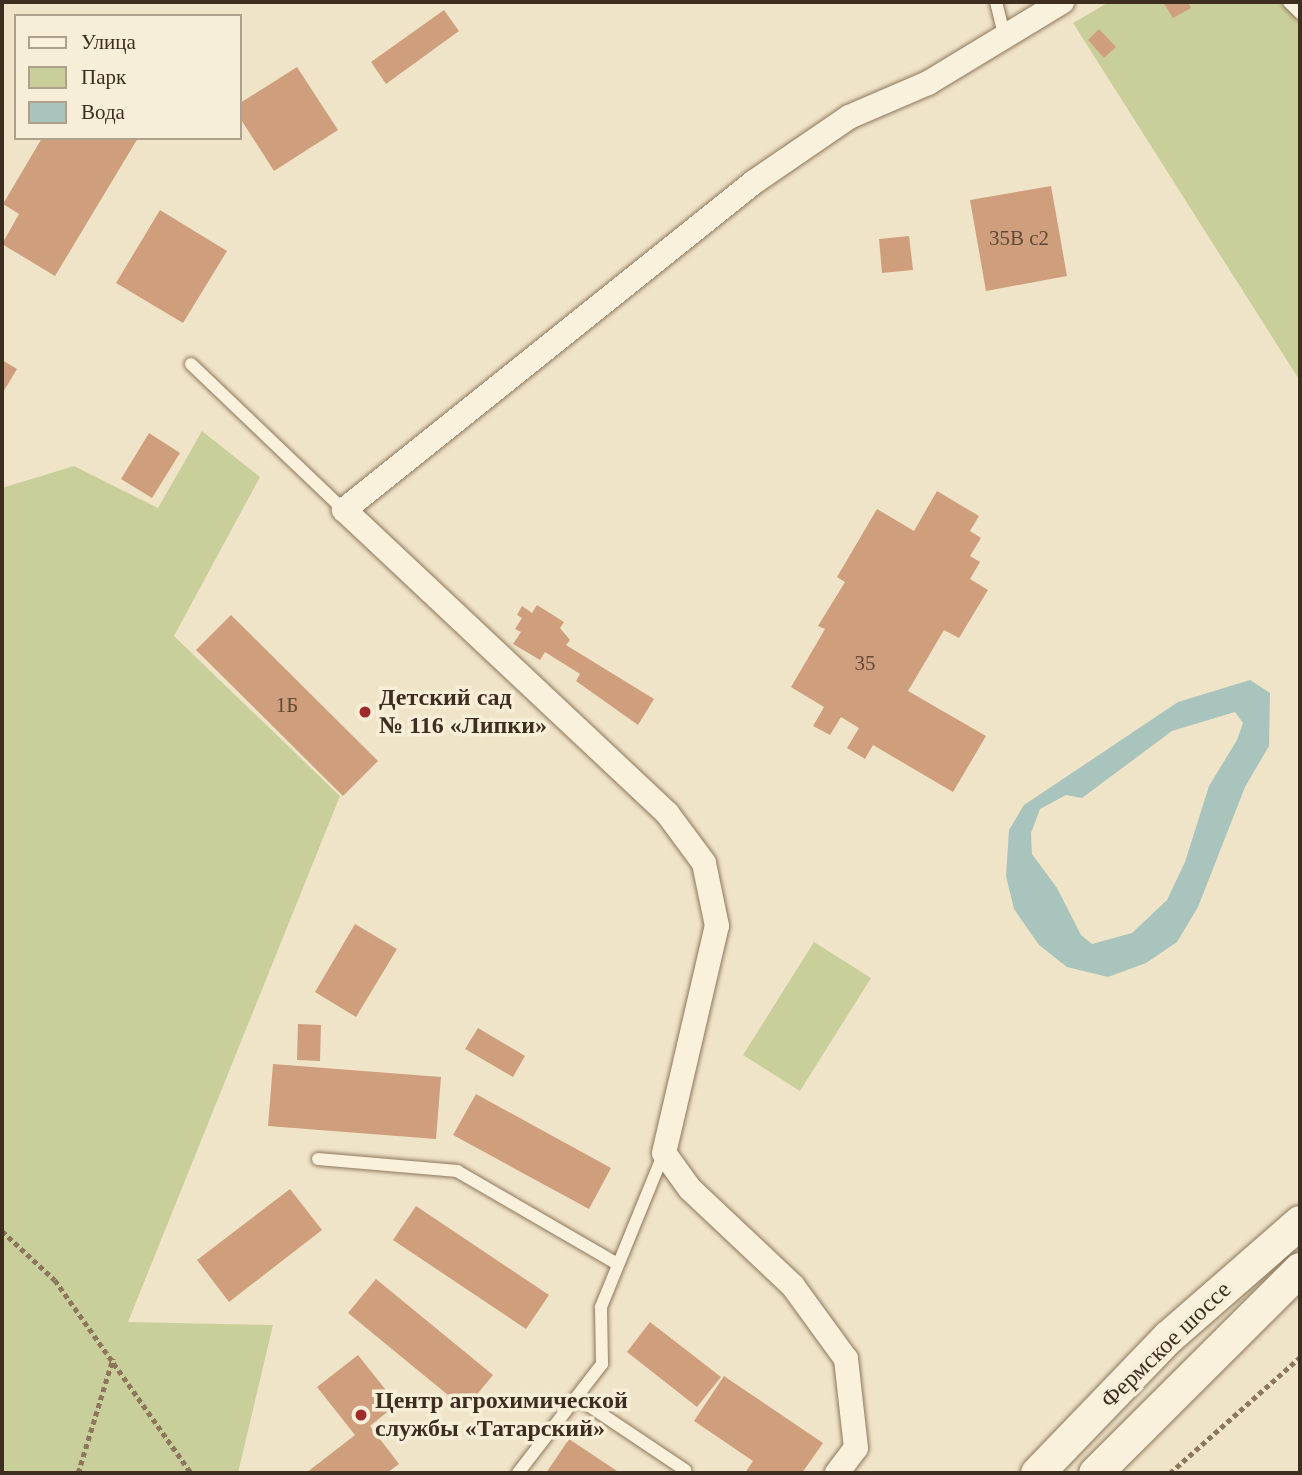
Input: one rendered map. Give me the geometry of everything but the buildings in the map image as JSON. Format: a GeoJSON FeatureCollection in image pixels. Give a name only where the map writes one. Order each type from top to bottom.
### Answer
{"type":"FeatureCollection","features":[{"type":"Feature","properties":{"kind":"main road","name":"Фермское шоссе"},"geometry":{"type":"LineString","coordinates":[[1037,1473],[1168,1337],[1300,1222]]}},
{"type":"Feature","properties":{"kind":"main road","name":"Фермское шоссе"},"geometry":{"type":"LineString","coordinates":[[1095,1473],[1300,1269]]}},
{"type":"Feature","properties":{"kind":"street"},"geometry":{"type":"LineString","coordinates":[[837,1473],[856,1448],[846,1359],[793,1286],[690,1189],[664,1153],[717,926],[704,863],[667,813],[344,510],[754,182],[849,117],[928,83],[1062,2]]}},
{"type":"Feature","properties":{"kind":"lane"},"geometry":{"type":"LineString","coordinates":[[996,2],[1005,37]]}},
{"type":"Feature","properties":{"kind":"lane"},"geometry":{"type":"LineString","coordinates":[[1289,2],[1300,13]]}},
{"type":"Feature","properties":{"kind":"lane"},"geometry":{"type":"LineString","coordinates":[[191,365],[344,510]]}},
{"type":"Feature","properties":{"kind":"lane"},"geometry":{"type":"LineString","coordinates":[[518,1473],[579,1399],[602,1364],[601,1307],[664,1153]]}},
{"type":"Feature","properties":{"kind":"lane"},"geometry":{"type":"LineString","coordinates":[[318,1159],[457,1171],[617,1263]]}},
{"type":"Feature","properties":{"kind":"lane"},"geometry":{"type":"LineString","coordinates":[[579,1399],[685,1470]]}},
{"type":"Feature","properties":{"kind":"path"},"geometry":{"type":"LineString","coordinates":[[2,1231],[55,1280],[114,1357],[191,1473]]}},
{"type":"Feature","properties":{"kind":"path"},"geometry":{"type":"LineString","coordinates":[[78,1473],[114,1357]]}},
{"type":"Feature","properties":{"kind":"path"},"geometry":{"type":"LineString","coordinates":[[1170,1473],[1300,1357]]}},
{"type":"Feature","properties":{"kind":"green space"},"geometry":{"type":"Polygon","coordinates":[[[1109,2],[1300,2],[1300,381],[1073,23],[1109,2]]]}},
{"type":"Feature","properties":{"kind":"green space"},"geometry":{"type":"Polygon","coordinates":[[[202,431],[260,477],[174,636],[340,796],[128,1322],[273,1325],[238,1473],[2,1473],[2,488],[74,466],[158,508],[202,431]]]}},
{"type":"Feature","properties":{"kind":"green space"},"geometry":{"type":"Polygon","coordinates":[[[814,942],[871,978],[800,1091],[743,1055],[814,942]]]}},
{"type":"Feature","properties":{"kind":"water"},"geometry":{"type":"Polygon","coordinates":[[[1250,680],[1270,693],[1269,746],[1245,787],[1198,907],[1177,942],[1146,963],[1108,977],[1067,967],[1039,945],[1014,909],[1006,876],[1009,830],[1024,805],[1178,702],[1250,680]],[[1235,712],[1172,731],[1082,798],[1066,795],[1040,809],[1031,833],[1032,854],[1057,888],[1081,935],[1092,944],[1132,933],[1167,900],[1185,862],[1209,786],[1237,740],[1243,723],[1235,712]]]}},
{"type":"Feature","properties":{"kind":"place","name":"Детский сад № 116 «Липки»"},"geometry":{"type":"Point","coordinates":[365,712]}},
{"type":"Feature","properties":{"kind":"place","name":"Центр агрохимической службы «Татарский»"},"geometry":{"type":"Point","coordinates":[361,1415]}}]}
